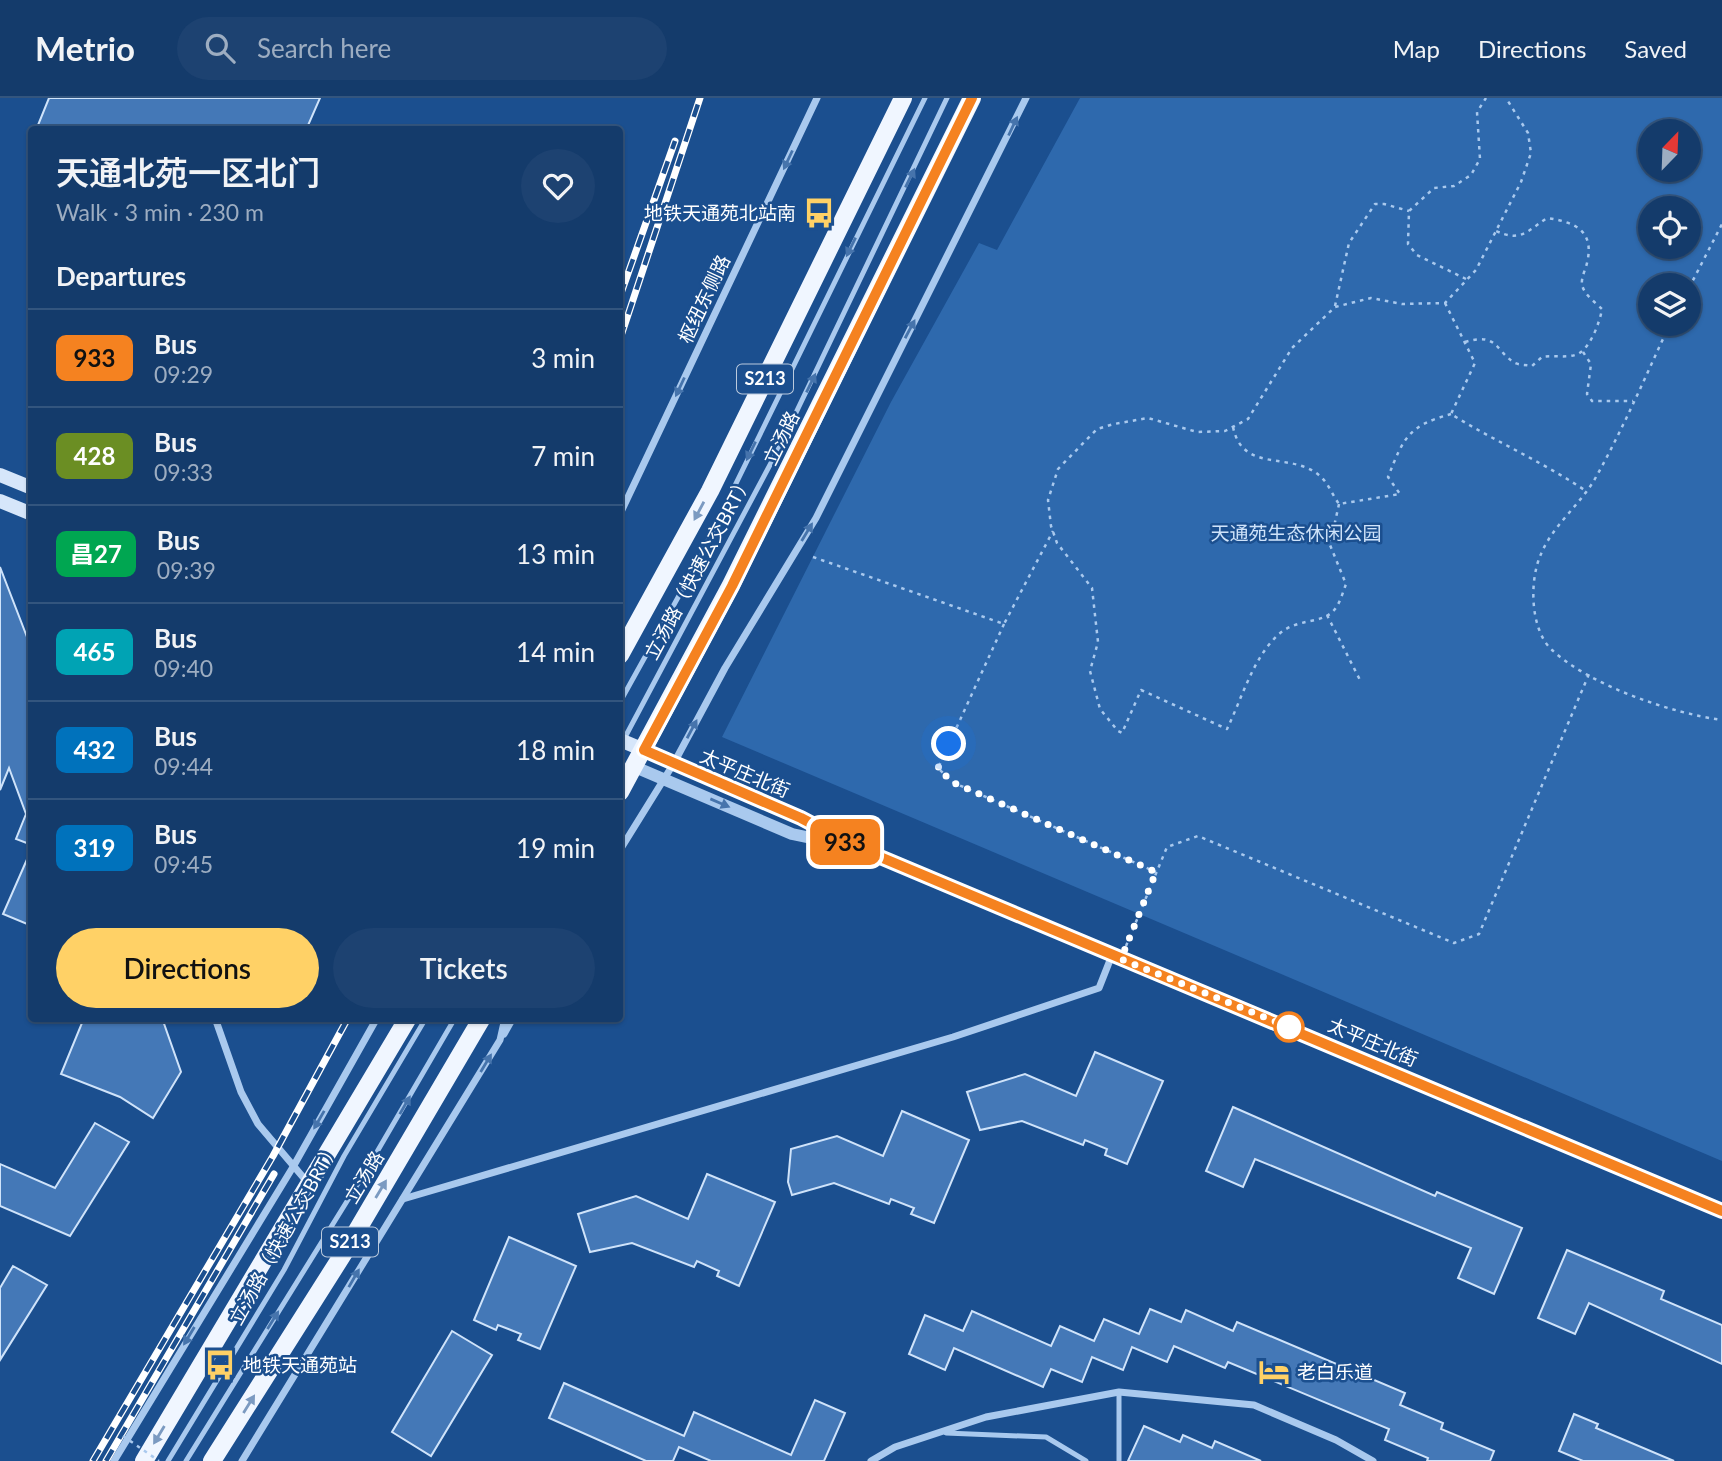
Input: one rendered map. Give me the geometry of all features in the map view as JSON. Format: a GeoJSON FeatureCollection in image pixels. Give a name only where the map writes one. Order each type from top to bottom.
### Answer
{"type":"FeatureCollection","features":[{"type":"Feature","properties":{"kind":"main road","name":"S213"},"geometry":{"type":"LineString","coordinates":[[623,650],[710,491],[903,98]]}},
{"type":"Feature","properties":{"kind":"main road","name":"立汤路"},"geometry":{"type":"LineString","coordinates":[[627,764],[644,750],[732,586],[972,98]]}},
{"type":"Feature","properties":{"kind":"main road"},"geometry":{"type":"LineString","coordinates":[[0,475],[28,486]]}},
{"type":"Feature","properties":{"kind":"main road"},"geometry":{"type":"LineString","coordinates":[[0,500],[28,512]]}},
{"type":"Feature","properties":{"kind":"main road","name":"太平庄北街"},"geometry":{"type":"LineString","coordinates":[[623,744],[644,750]]}},
{"type":"Feature","properties":{"kind":"main road"},"geometry":{"type":"LineString","coordinates":[[144,1461],[406,1022]]}},
{"type":"Feature","properties":{"kind":"main road","name":"立汤路"},"geometry":{"type":"LineString","coordinates":[[212,1461],[345,1251],[479,1022]]}},
{"type":"Feature","properties":{"kind":"street","name":"枢纽东侧路"},"geometry":{"type":"LineString","coordinates":[[623,508],[817,98]]}},
{"type":"Feature","properties":{"kind":"street"},"geometry":{"type":"LineString","coordinates":[[623,845],[674,763],[725,667],[816,518],[1026,98]]}},
{"type":"Feature","properties":{"kind":"street","name":"太平庄北街"},"geometry":{"type":"LineString","coordinates":[[644,750],[801,818],[854,846],[1722,1211]]}},
{"type":"Feature","properties":{"kind":"street","name":"太平庄北街"},"geometry":{"type":"LineString","coordinates":[[627,764],[792,834],[854,846]]}},
{"type":"Feature","properties":{"kind":"street"},"geometry":{"type":"LineString","coordinates":[[404,1199],[953,1037],[1099,988],[1116,957]]}},
{"type":"Feature","properties":{"kind":"street"},"geometry":{"type":"LineString","coordinates":[[216,1022],[241,1092],[258,1124],[310,1186]]}},
{"type":"Feature","properties":{"kind":"street"},"geometry":{"type":"LineString","coordinates":[[114,1461],[293,1167],[375,1022]]}},
{"type":"Feature","properties":{"kind":"street","name":"S213"},"geometry":{"type":"LineString","coordinates":[[242,1461],[500,1040],[504,1022]]}},
{"type":"Feature","properties":{"kind":"street"},"geometry":{"type":"LineString","coordinates":[[500,1040],[511,1022]]}},
{"type":"Feature","properties":{"kind":"street"},"geometry":{"type":"LineString","coordinates":[[871,1461],[895,1447],[946,1433],[986,1417],[1119,1392],[1254,1405],[1336,1440],[1373,1461]]}},
{"type":"Feature","properties":{"kind":"lane","name":"立汤路（快速公交BRT）"},"geometry":{"type":"LineString","coordinates":[[623,697],[696,565],[925,98]]}},
{"type":"Feature","properties":{"kind":"lane","name":"立汤路（快速公交BRT）"},"geometry":{"type":"LineString","coordinates":[[623,739],[780,446],[947,98]]}},
{"type":"Feature","properties":{"kind":"lane","name":"立汤路（快速公交BRT）"},"geometry":{"type":"LineString","coordinates":[[168,1461],[278,1281],[344,1156],[424,1022]]}},
{"type":"Feature","properties":{"kind":"lane","name":"立汤路（快速公交BRT）"},"geometry":{"type":"LineString","coordinates":[[186,1461],[367,1169],[453,1022]]}},
{"type":"Feature","properties":{"kind":"lane"},"geometry":{"type":"LineString","coordinates":[[1119,1392],[1119,1461]]}},
{"type":"Feature","properties":{"kind":"lane"},"geometry":{"type":"LineString","coordinates":[[946,1433],[1046,1437],[1086,1461]]}},
{"type":"Feature","properties":{"kind":"path"},"geometry":{"type":"LineString","coordinates":[[1467,280],[1417,255],[1408,244],[1409,211],[1434,188],[1454,186],[1471,175],[1480,159],[1477,112],[1486,98]]}},
{"type":"Feature","properties":{"kind":"path"},"geometry":{"type":"LineString","coordinates":[[1233,427],[1236,442],[1252,456],[1290,463],[1322,477],[1339,504],[1330,544],[1346,584],[1335,610],[1316,621],[1292,623],[1263,652],[1227,729],[1141,690],[1122,733],[1100,709],[1090,671],[1098,642],[1092,588],[1057,543],[1053,531],[1048,500],[1058,469],[1097,429],[1148,418],[1188,432],[1225,431],[1248,419],[1298,341],[1335,307],[1371,298],[1402,304],[1446,303],[1476,270],[1521,182],[1531,153],[1528,133],[1506,98]]}},
{"type":"Feature","properties":{"kind":"path"},"geometry":{"type":"LineString","coordinates":[[1335,307],[1349,243],[1367,214],[1375,204],[1409,211]]}},
{"type":"Feature","properties":{"kind":"path"},"geometry":{"type":"LineString","coordinates":[[1465,342],[1475,339],[1494,342],[1515,363],[1532,366],[1542,357],[1574,356],[1583,352],[1601,320],[1602,309],[1588,296],[1582,284],[1588,258],[1585,234],[1570,221],[1547,218],[1521,236],[1511,238],[1496,231]]}},
{"type":"Feature","properties":{"kind":"path"},"geometry":{"type":"LineString","coordinates":[[1697,273],[1722,224]]}},
{"type":"Feature","properties":{"kind":"path"},"geometry":{"type":"LineString","coordinates":[[1446,303],[1475,363],[1451,415]]}},
{"type":"Feature","properties":{"kind":"path"},"geometry":{"type":"LineString","coordinates":[[1664,336],[1610,452],[1541,554],[1533,583],[1541,635],[1551,650],[1604,683],[1672,709],[1722,720]]}},
{"type":"Feature","properties":{"kind":"path"},"geometry":{"type":"LineString","coordinates":[[1583,352],[1591,365],[1587,394],[1592,401],[1634,401]]}},
{"type":"Feature","properties":{"kind":"path"},"geometry":{"type":"LineString","coordinates":[[1339,504],[1400,494],[1388,477],[1405,436],[1416,425],[1451,415],[1495,441],[1551,468],[1586,491]]}},
{"type":"Feature","properties":{"kind":"path"},"geometry":{"type":"LineString","coordinates":[[1053,531],[1004,624],[938,768],[952,782],[1156,872]]}},
{"type":"Feature","properties":{"kind":"path"},"geometry":{"type":"LineString","coordinates":[[813,557],[1004,624]]}},
{"type":"Feature","properties":{"kind":"path"},"geometry":{"type":"LineString","coordinates":[[1327,615],[1361,682]]}},
{"type":"Feature","properties":{"kind":"path"},"geometry":{"type":"LineString","coordinates":[[1116,957],[1167,847],[1198,836],[1454,943],[1479,934],[1589,674]]}},
{"type":"Feature","properties":{"kind":"path"},"geometry":{"type":"LineString","coordinates":[[123,1436],[159,1461]]}},
{"type":"Feature","properties":{"kind":"green space","name":"天通苑生态休闲公园"},"geometry":{"type":"Polygon","coordinates":[[[1080,98],[1722,98],[1722,1161],[722,737],[891,402],[979,243],[997,250],[1080,98]]]}},
{"type":"Feature","properties":{"kind":"building"},"geometry":{"type":"Polygon","coordinates":[[[49,98],[320,98],[308,126],[38,126],[49,98]]]}},
{"type":"Feature","properties":{"kind":"building"},"geometry":{"type":"Polygon","coordinates":[[[0,567],[28,640],[28,844],[16,839],[26,814],[9,768],[0,790],[0,567]]]}},
{"type":"Feature","properties":{"kind":"building"},"geometry":{"type":"Polygon","coordinates":[[[28,857],[28,924],[3,914],[28,857]]]}},
{"type":"Feature","properties":{"kind":"building"},"geometry":{"type":"Polygon","coordinates":[[[82,1022],[163,1022],[181,1072],[153,1118],[120,1097],[61,1074],[82,1022]]]}},
{"type":"Feature","properties":{"kind":"building"},"geometry":{"type":"Polygon","coordinates":[[[1095,1052],[1163,1081],[1127,1164],[1105,1155],[1107,1149],[1085,1140],[1083,1145],[1022,1121],[980,1130],[967,1092],[1025,1074],[1076,1096],[1095,1052]]]}},
{"type":"Feature","properties":{"kind":"building"},"geometry":{"type":"Polygon","coordinates":[[[1233,1107],[1435,1196],[1437,1192],[1522,1228],[1494,1294],[1458,1278],[1471,1248],[1255,1159],[1243,1187],[1206,1171],[1233,1107]]]}},
{"type":"Feature","properties":{"kind":"building"},"geometry":{"type":"Polygon","coordinates":[[[902,1111],[969,1140],[934,1223],[911,1214],[914,1208],[891,1199],[889,1204],[834,1183],[792,1195],[788,1182],[791,1149],[837,1136],[883,1156],[902,1111]]]}},
{"type":"Feature","properties":{"kind":"building"},"geometry":{"type":"Polygon","coordinates":[[[95,1123],[129,1142],[70,1236],[0,1206],[0,1164],[55,1188],[95,1123]]]}},
{"type":"Feature","properties":{"kind":"building"},"geometry":{"type":"Polygon","coordinates":[[[707,1174],[775,1202],[739,1286],[717,1276],[719,1271],[697,1261],[694,1267],[632,1243],[590,1252],[578,1214],[636,1196],[688,1219],[707,1174]]]}},
{"type":"Feature","properties":{"kind":"building"},"geometry":{"type":"Polygon","coordinates":[[[509,1237],[576,1266],[540,1349],[518,1340],[521,1334],[498,1325],[496,1330],[474,1320],[509,1237]]]}},
{"type":"Feature","properties":{"kind":"building"},"geometry":{"type":"Polygon","coordinates":[[[1567,1250],[1664,1291],[1661,1299],[1722,1325],[1722,1364],[1589,1303],[1575,1334],[1538,1318],[1567,1250]]]}},
{"type":"Feature","properties":{"kind":"building"},"geometry":{"type":"Polygon","coordinates":[[[13,1266],[47,1285],[0,1360],[0,1288],[13,1266]]]}},
{"type":"Feature","properties":{"kind":"building"},"geometry":{"type":"Polygon","coordinates":[[[1150,1309],[1181,1322],[1186,1310],[1233,1331],[1237,1322],[1405,1393],[1400,1405],[1443,1423],[1441,1429],[1494,1451],[1490,1461],[1427,1461],[1428,1458],[1385,1440],[1389,1429],[1228,1362],[1225,1368],[1174,1346],[1167,1362],[1132,1347],[1123,1370],[1092,1357],[1082,1382],[1051,1369],[1043,1387],[954,1348],[945,1370],[909,1354],[925,1315],[963,1331],[972,1311],[1051,1346],[1060,1326],[1094,1341],[1104,1319],[1139,1334],[1150,1309]]]}},
{"type":"Feature","properties":{"kind":"building"},"geometry":{"type":"Polygon","coordinates":[[[452,1331],[492,1355],[431,1456],[392,1432],[452,1331]]]}},
{"type":"Feature","properties":{"kind":"building"},"geometry":{"type":"Polygon","coordinates":[[[564,1383],[684,1436],[694,1412],[791,1455],[815,1400],[845,1413],[824,1461],[711,1461],[679,1447],[673,1461],[646,1461],[549,1418],[564,1383]]]}},
{"type":"Feature","properties":{"kind":"building"},"geometry":{"type":"Polygon","coordinates":[[[1574,1414],[1598,1424],[1596,1428],[1674,1461],[1583,1461],[1559,1451],[1574,1414]]]}},
{"type":"Feature","properties":{"kind":"building"},"geometry":{"type":"Polygon","coordinates":[[[1144,1426],[1180,1442],[1183,1435],[1212,1448],[1215,1441],[1261,1461],[1128,1461],[1144,1426]]]}},
{"type":"Feature","properties":{"kind":"railway"},"geometry":{"type":"LineString","coordinates":[[623,330],[700,98]]}},
{"type":"Feature","properties":{"kind":"railway"},"geometry":{"type":"LineString","coordinates":[[623,288],[675,141]]}},
{"type":"Feature","properties":{"kind":"railway"},"geometry":{"type":"LineString","coordinates":[[93,1461],[273,1156],[346,1022]]}},
{"type":"Feature","properties":{"kind":"railway"},"geometry":{"type":"LineString","coordinates":[[106,1461],[274,1174]]}},
{"type":"Feature","properties":{"kind":"bus line","name":"933"},"geometry":{"type":"LineString","coordinates":[[972,98],[732,586],[644,750],[801,818],[854,846],[1722,1211]]}},
{"type":"Feature","properties":{"kind":"place","name":"地铁天通苑北站南"},"geometry":{"type":"Point","coordinates":[819,213]}},
{"type":"Feature","properties":{"kind":"place","name":"地铁天通苑站"},"geometry":{"type":"Point","coordinates":[220,1365]}},
{"type":"Feature","properties":{"kind":"place","name":"老白乐道"},"geometry":{"type":"Point","coordinates":[1274,1372]}},
{"type":"Feature","properties":{"kind":"route"},"geometry":{"type":"LineString","coordinates":[[949,744],[938,768],[952,782],[1156,872],[1121,959],[1289,1027]]}}]}
